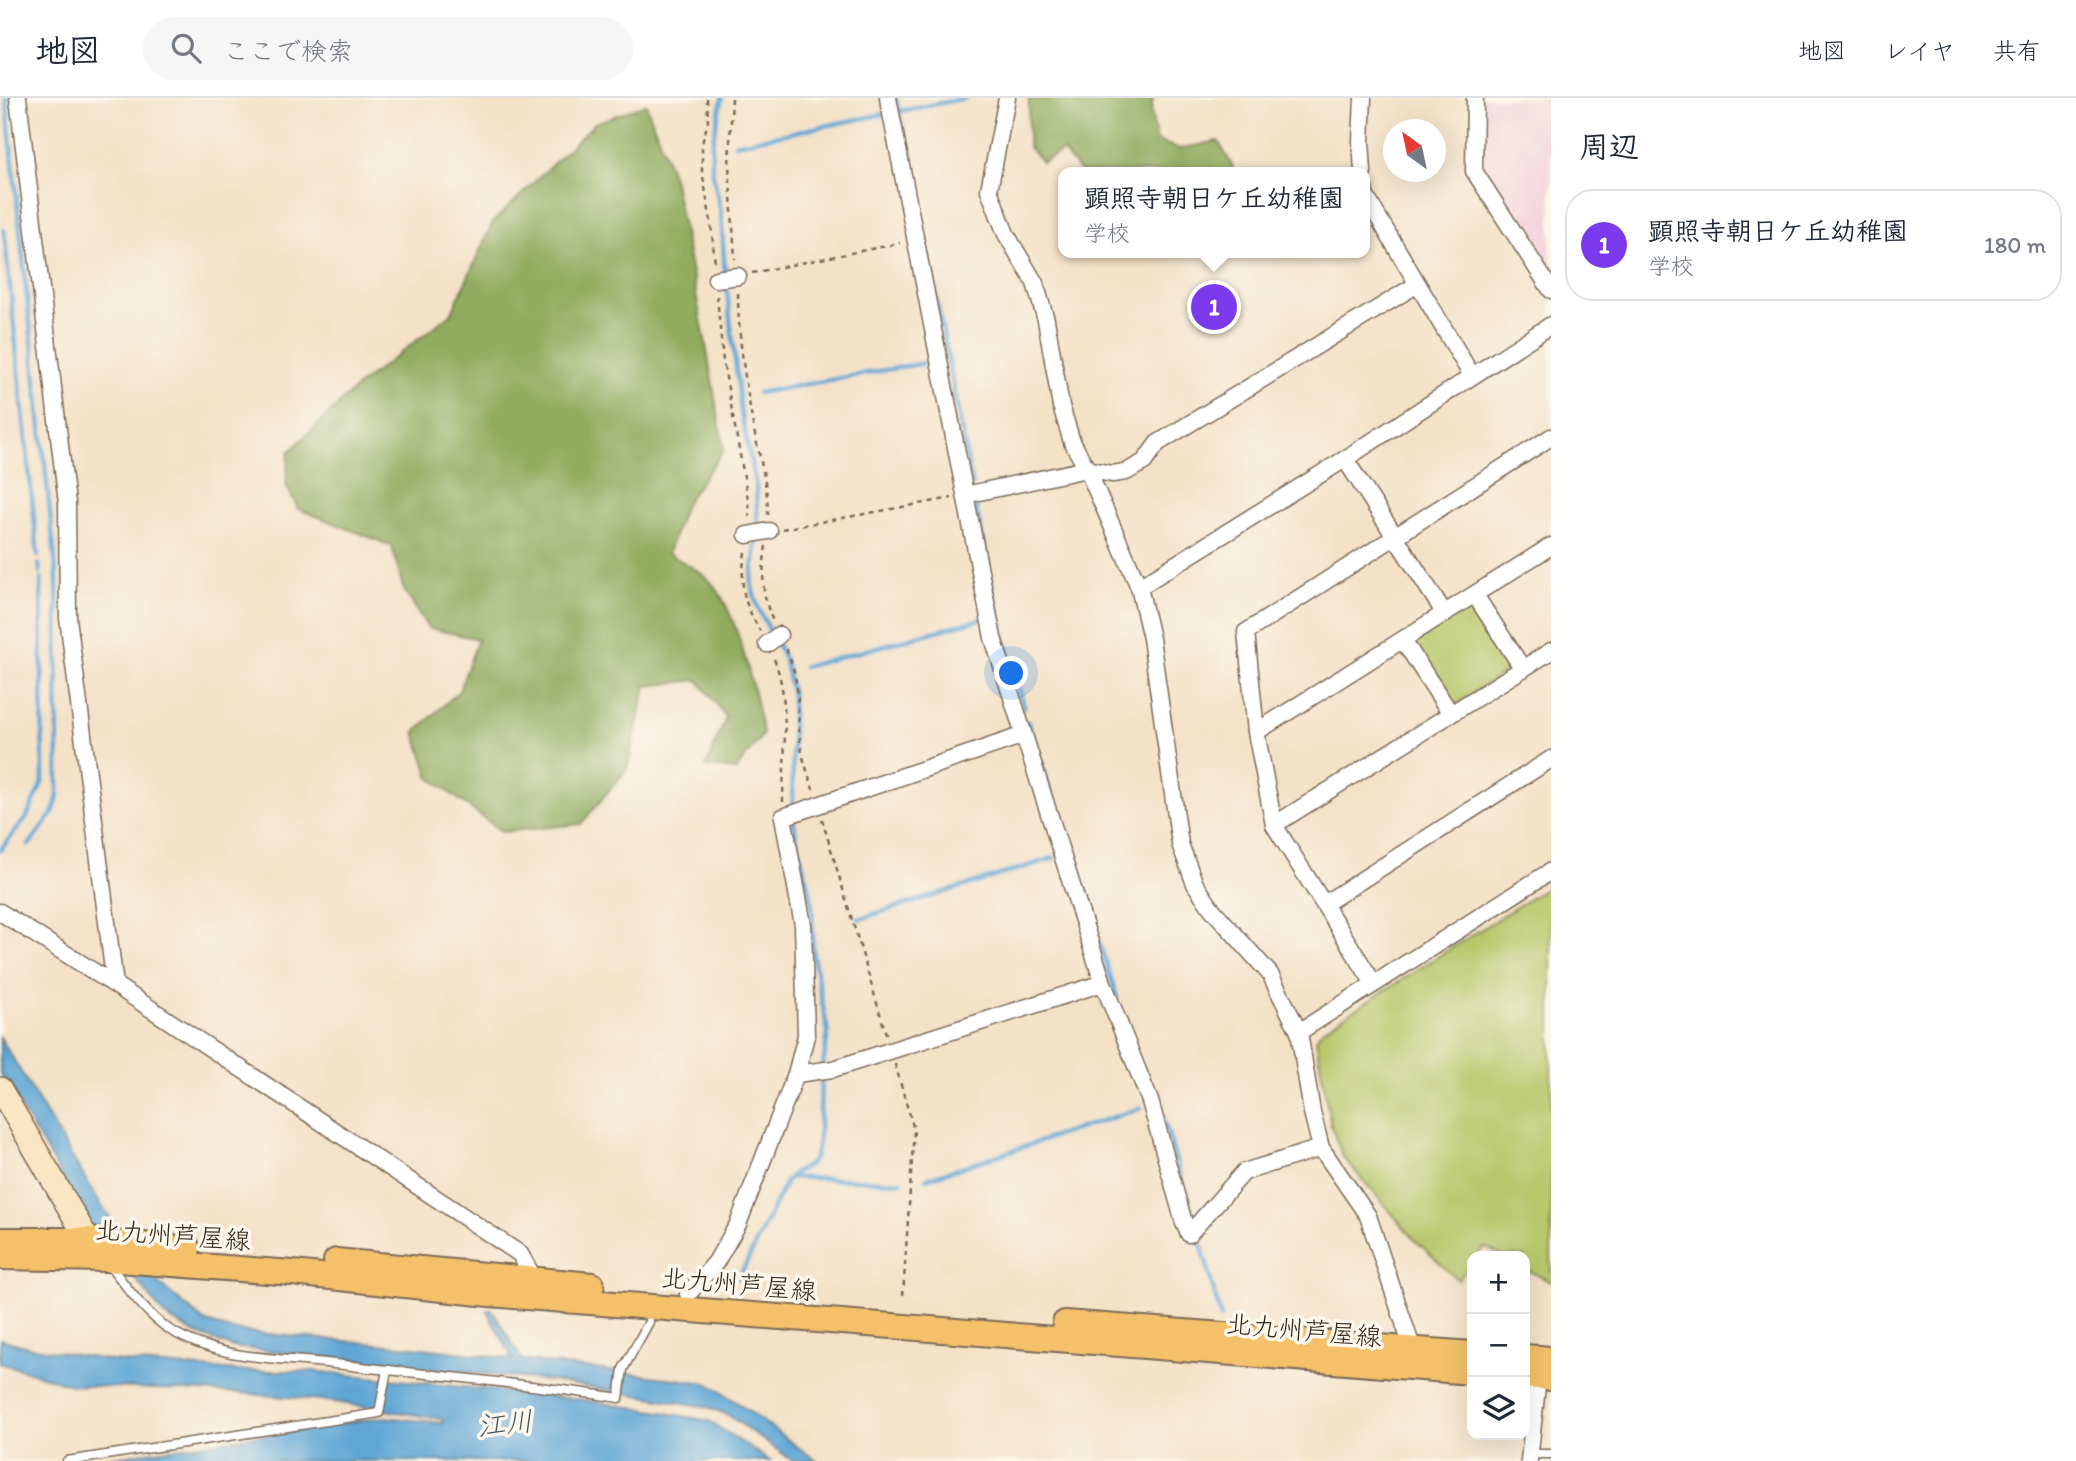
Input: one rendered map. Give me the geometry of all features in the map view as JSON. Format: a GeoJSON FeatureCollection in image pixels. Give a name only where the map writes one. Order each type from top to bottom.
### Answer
{"type":"FeatureCollection","features":[{"type":"Feature","properties":{"kind":"main road","name":"北九州芦屋線"},"geometry":{"type":"LineString","coordinates":[[0,1240],[88,1240],[534,1288],[688,1294],[1415,1359],[1467,1371]]}},
{"type":"Feature","properties":{"kind":"main road","name":"北九州芦屋線"},"geometry":{"type":"LineString","coordinates":[[0,1257],[106,1259],[534,1288],[1415,1359],[1467,1354]]}},
{"type":"Feature","properties":{"kind":"street"},"geometry":{"type":"LineString","coordinates":[[18,98],[67,503],[68,618],[115,985]]}},
{"type":"Feature","properties":{"kind":"street"},"geometry":{"type":"LineString","coordinates":[[888,98],[993,638],[1102,984],[1150,1101],[1189,1234],[1244,1172],[1321,1148]]}},
{"type":"Feature","properties":{"kind":"street"},"geometry":{"type":"LineString","coordinates":[[1007,98],[989,190],[1006,234],[1035,283],[1046,320],[1061,406],[1072,442],[1087,469],[1139,587],[1152,638],[1180,844],[1195,884],[1212,909],[1270,974],[1299,1032],[1321,1148],[1368,1216],[1415,1359]]}},
{"type":"Feature","properties":{"kind":"street"},"geometry":{"type":"LineString","coordinates":[[1363,98],[1363,167]]}},
{"type":"Feature","properties":{"kind":"street"},"geometry":{"type":"LineString","coordinates":[[1475,98],[1474,171],[1551,290]]}},
{"type":"Feature","properties":{"kind":"street"},"geometry":{"type":"LineString","coordinates":[[1370,204],[1472,376]]}},
{"type":"Feature","properties":{"kind":"street"},"geometry":{"type":"LineString","coordinates":[[716,279],[738,276]]}},
{"type":"Feature","properties":{"kind":"street"},"geometry":{"type":"LineString","coordinates":[[965,495],[1087,469],[1112,474],[1126,472],[1144,462],[1158,443],[1416,285]]}},
{"type":"Feature","properties":{"kind":"street"},"geometry":{"type":"LineString","coordinates":[[1139,587],[1345,459],[1551,325]]}},
{"type":"Feature","properties":{"kind":"street"},"geometry":{"type":"LineString","coordinates":[[1374,984],[1274,825],[1256,732],[1246,632],[1551,437]]}},
{"type":"Feature","properties":{"kind":"street"},"geometry":{"type":"LineString","coordinates":[[1345,459],[1445,614]]}},
{"type":"Feature","properties":{"kind":"street"},"geometry":{"type":"LineString","coordinates":[[747,535],[769,531]]}},
{"type":"Feature","properties":{"kind":"street"},"geometry":{"type":"LineString","coordinates":[[1256,732],[1551,546]]}},
{"type":"Feature","properties":{"kind":"street"},"geometry":{"type":"LineString","coordinates":[[1475,595],[1523,669]]}},
{"type":"Feature","properties":{"kind":"street"},"geometry":{"type":"LineString","coordinates":[[1403,640],[1451,714]]}},
{"type":"Feature","properties":{"kind":"street"},"geometry":{"type":"LineString","coordinates":[[1274,825],[1551,651]]}},
{"type":"Feature","properties":{"kind":"street"},"geometry":{"type":"LineString","coordinates":[[688,1294],[716,1262],[738,1224],[796,1074],[806,1036],[803,925],[783,817],[817,803],[1024,735]]}},
{"type":"Feature","properties":{"kind":"street"},"geometry":{"type":"LineString","coordinates":[[1324,904],[1551,759]]}},
{"type":"Feature","properties":{"kind":"street"},"geometry":{"type":"LineString","coordinates":[[1299,1032],[1551,872]]}},
{"type":"Feature","properties":{"kind":"street"},"geometry":{"type":"LineString","coordinates":[[0,912],[115,985],[520,1254],[534,1288]]}},
{"type":"Feature","properties":{"kind":"street"},"geometry":{"type":"LineString","coordinates":[[796,1074],[834,1069],[1102,984]]}},
{"type":"Feature","properties":{"kind":"street"},"geometry":{"type":"LineString","coordinates":[[0,1089],[88,1240],[106,1259]]}},
{"type":"Feature","properties":{"kind":"street"},"geometry":{"type":"LineString","coordinates":[[1529,1458],[1538,1369]]}},
{"type":"Feature","properties":{"kind":"lane"},"geometry":{"type":"LineString","coordinates":[[106,1259],[131,1293],[167,1328],[209,1349],[234,1355],[620,1398],[623,1369],[649,1322]]}},
{"type":"Feature","properties":{"kind":"lane"},"geometry":{"type":"LineString","coordinates":[[67,1461],[379,1413],[387,1370]]}},
{"type":"Feature","properties":{"kind":"lane"},"geometry":{"type":"LineString","coordinates":[[1529,1458],[1551,1454]]}},
{"type":"Feature","properties":{"kind":"path"},"geometry":{"type":"LineString","coordinates":[[707,98],[708,121],[702,144],[702,171],[711,222],[723,361],[750,510],[741,581],[746,607],[793,663],[799,695],[801,747],[914,1130],[903,1295]]}},
{"type":"Feature","properties":{"kind":"path"},"geometry":{"type":"LineString","coordinates":[[732,98],[729,165],[735,266],[738,276],[738,328],[765,484],[769,531],[762,576],[783,700],[783,817]]}},
{"type":"Feature","properties":{"kind":"path"},"geometry":{"type":"LineString","coordinates":[[738,276],[916,240]]}},
{"type":"Feature","properties":{"kind":"path"},"geometry":{"type":"LineString","coordinates":[[769,531],[965,495]]}},
{"type":"Feature","properties":{"kind":"shaded area"},"geometry":{"type":"Polygon","coordinates":[[[1482,98],[1551,98],[1551,279],[1490,185],[1482,153],[1482,98]]]}},
{"type":"Feature","properties":{"kind":"green space"},"geometry":{"type":"Polygon","coordinates":[[[1029,98],[1153,98],[1151,112],[1157,141],[1180,149],[1218,141],[1233,167],[1076,167],[1063,151],[1042,162],[1028,146],[1029,98]]]}},
{"type":"Feature","properties":{"kind":"green space"},"geometry":{"type":"Polygon","coordinates":[[[646,104],[673,177],[724,450],[686,502],[668,553],[709,580],[728,610],[744,652],[763,734],[736,770],[706,767],[726,717],[698,680],[646,686],[627,769],[581,824],[502,832],[430,778],[415,732],[459,691],[478,639],[428,628],[403,588],[392,546],[298,509],[286,485],[289,452],[360,384],[451,314],[493,222],[595,123],[646,104]]]}},
{"type":"Feature","properties":{"kind":"green space"},"geometry":{"type":"Polygon","coordinates":[[[1474,601],[1515,665],[1452,707],[1410,642],[1474,601]]]}},
{"type":"Feature","properties":{"kind":"green space"},"geometry":{"type":"Polygon","coordinates":[[[1551,885],[1551,1282],[1530,1272],[1530,1251],[1493,1251],[1485,1247],[1481,1251],[1467,1251],[1467,1268],[1458,1280],[1415,1240],[1343,1157],[1331,1126],[1316,1040],[1321,1031],[1551,885]]]}},
{"type":"Feature","properties":{"kind":"water"},"geometry":{"type":"Polygon","coordinates":[[[0,1037],[101,1205],[155,1280],[204,1321],[227,1329],[256,1333],[513,1359],[487,1311],[492,1309],[522,1360],[707,1383],[817,1461],[793,1461],[728,1415],[708,1407],[551,1381],[232,1347],[194,1333],[165,1316],[86,1217],[0,1073],[0,1037]]]}},
{"type":"Feature","properties":{"kind":"water","name":"江川"},"geometry":{"type":"Polygon","coordinates":[[[0,1339],[28,1347],[113,1361],[239,1371],[313,1371],[584,1400],[661,1412],[709,1421],[770,1461],[88,1461],[384,1417],[443,1423],[442,1419],[321,1400],[240,1393],[71,1385],[0,1363],[0,1339]]]}},
{"type":"Feature","properties":{"kind":"waterway"},"geometry":{"type":"LineString","coordinates":[[6,98],[57,578],[58,796],[53,813],[29,845]]}},
{"type":"Feature","properties":{"kind":"waterway"},"geometry":{"type":"LineString","coordinates":[[722,98],[712,144],[712,169],[721,213],[725,273]]}},
{"type":"Feature","properties":{"kind":"waterway"},"geometry":{"type":"LineString","coordinates":[[896,98],[905,142]]}},
{"type":"Feature","properties":{"kind":"waterway"},"geometry":{"type":"LineString","coordinates":[[901,111],[966,98]]}},
{"type":"Feature","properties":{"kind":"waterway"},"geometry":{"type":"LineString","coordinates":[[735,144],[884,114]]}},
{"type":"Feature","properties":{"kind":"waterway"},"geometry":{"type":"LineString","coordinates":[[908,154],[922,228]]}},
{"type":"Feature","properties":{"kind":"waterway"},"geometry":{"type":"LineString","coordinates":[[4,230],[38,556]]}},
{"type":"Feature","properties":{"kind":"waterway"},"geometry":{"type":"LineString","coordinates":[[927,248],[972,485]]}},
{"type":"Feature","properties":{"kind":"waterway"},"geometry":{"type":"LineString","coordinates":[[726,282],[741,413],[756,487],[758,530]]}},
{"type":"Feature","properties":{"kind":"waterway"},"geometry":{"type":"LineString","coordinates":[[758,393],[930,362]]}},
{"type":"Feature","properties":{"kind":"waterway"},"geometry":{"type":"LineString","coordinates":[[975,502],[999,617],[1024,707]]}},
{"type":"Feature","properties":{"kind":"waterway"},"geometry":{"type":"LineString","coordinates":[[757,538],[751,584],[758,608],[784,658],[792,695],[793,808]]}},
{"type":"Feature","properties":{"kind":"waterway"},"geometry":{"type":"LineString","coordinates":[[39,564],[40,572]]}},
{"type":"Feature","properties":{"kind":"waterway"},"geometry":{"type":"LineString","coordinates":[[0,850],[27,817],[43,780],[41,578]]}},
{"type":"Feature","properties":{"kind":"waterway"},"geometry":{"type":"LineString","coordinates":[[804,667],[981,619]]}},
{"type":"Feature","properties":{"kind":"waterway"},"geometry":{"type":"LineString","coordinates":[[1028,722],[1117,997]]}},
{"type":"Feature","properties":{"kind":"waterway"},"geometry":{"type":"LineString","coordinates":[[793,817],[812,901],[813,956],[828,1032],[823,1066]]}},
{"type":"Feature","properties":{"kind":"waterway"},"geometry":{"type":"LineString","coordinates":[[859,919],[1054,858]]}},
{"type":"Feature","properties":{"kind":"waterway"},"geometry":{"type":"LineString","coordinates":[[739,1278],[786,1181],[812,1162],[815,1155],[819,1134],[822,1075]]}},
{"type":"Feature","properties":{"kind":"waterway"},"geometry":{"type":"LineString","coordinates":[[926,1179],[1141,1108]]}},
{"type":"Feature","properties":{"kind":"waterway"},"geometry":{"type":"LineString","coordinates":[[1160,1108],[1194,1220]]}},
{"type":"Feature","properties":{"kind":"waterway"},"geometry":{"type":"LineString","coordinates":[[790,1177],[901,1182]]}},
{"type":"Feature","properties":{"kind":"waterway"},"geometry":{"type":"LineString","coordinates":[[1198,1232],[1221,1318]]}},
{"type":"Feature","properties":{"kind":"place","name":"顕照寺朝日ケ丘幼稚園"},"geometry":{"type":"Point","coordinates":[1214,307]}}]}
